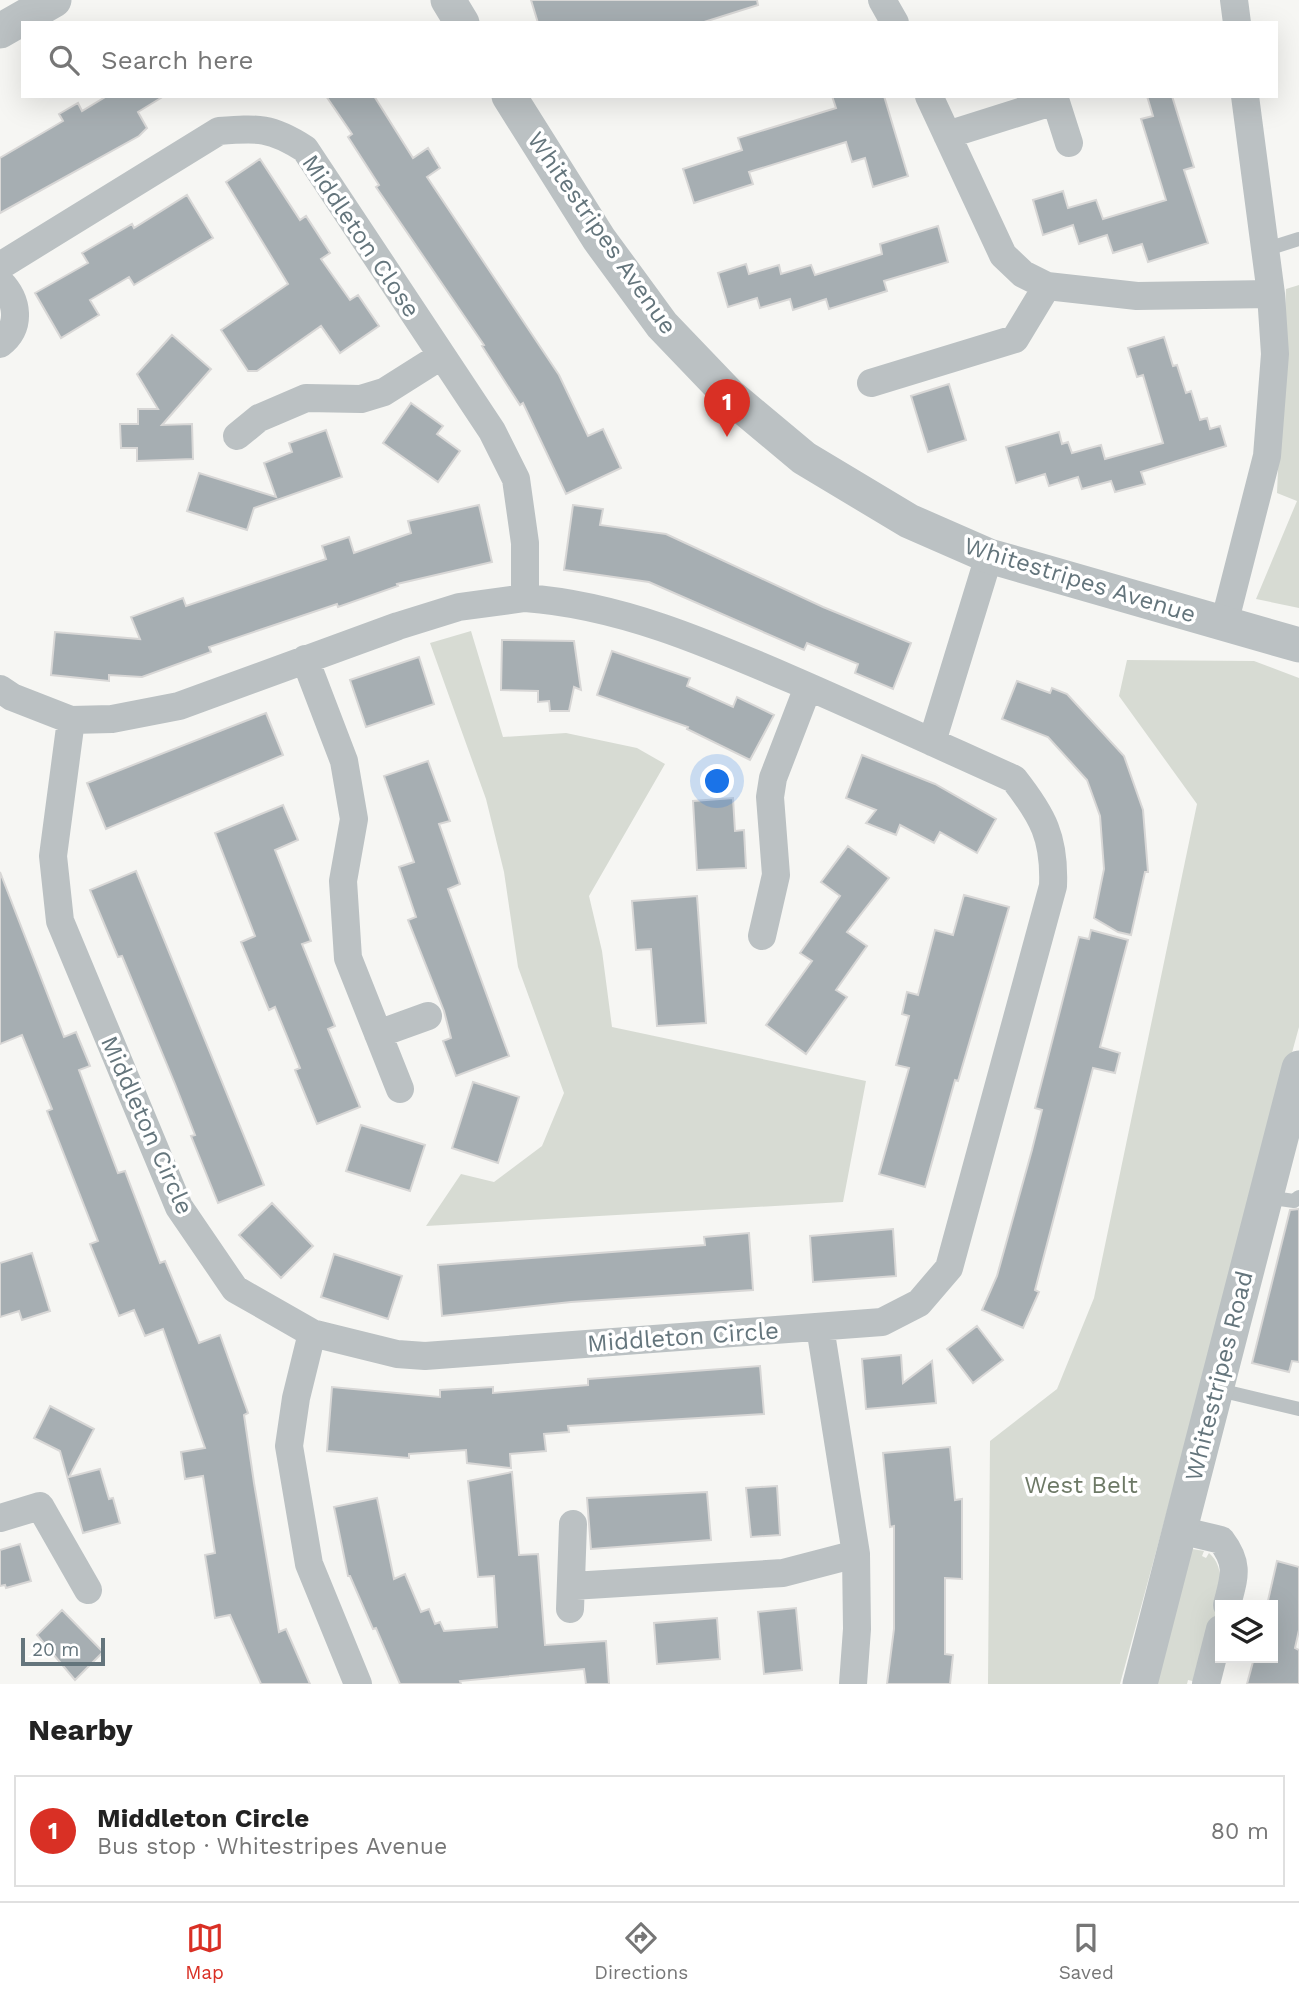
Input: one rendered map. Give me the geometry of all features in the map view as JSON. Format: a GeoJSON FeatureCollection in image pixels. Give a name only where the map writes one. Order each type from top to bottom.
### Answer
{"type":"FeatureCollection","features":[{"type":"Feature","properties":{"kind":"street"},"geometry":{"type":"LineString","coordinates":[[0,31],[54,0]]}},
{"type":"Feature","properties":{"kind":"street"},"geometry":{"type":"LineString","coordinates":[[448,0],[461,21]]}},
{"type":"Feature","properties":{"kind":"street"},"geometry":{"type":"LineString","coordinates":[[882,0],[894,21]]}},
{"type":"Feature","properties":{"kind":"street"},"geometry":{"type":"LineString","coordinates":[[1234,0],[1237,21]]}},
{"type":"Feature","properties":{"kind":"street","name":"Whitestripes Avenue"},"geometry":{"type":"LineString","coordinates":[[510,98],[599,239],[662,326],[699,366],[804,458],[909,522],[989,556],[1299,645]]}},
{"type":"Feature","properties":{"kind":"street"},"geometry":{"type":"LineString","coordinates":[[930,98],[1003,255],[1023,274],[1047,286],[1137,296],[1271,294]]}},
{"type":"Feature","properties":{"kind":"street"},"geometry":{"type":"LineString","coordinates":[[1224,624],[1266,456],[1275,354],[1271,294],[1245,98]]}},
{"type":"Feature","properties":{"kind":"street"},"geometry":{"type":"LineString","coordinates":[[947,135],[1054,99],[1069,143]]}},
{"type":"Feature","properties":{"kind":"street","name":"Middleton Close"},"geometry":{"type":"LineString","coordinates":[[0,266],[219,131],[259,127],[282,134],[305,149],[492,431],[516,479],[525,543],[525,598]]}},
{"type":"Feature","properties":{"kind":"street"},"geometry":{"type":"LineString","coordinates":[[0,282],[14,301],[16,315],[13,328],[0,344]]}},
{"type":"Feature","properties":{"kind":"street"},"geometry":{"type":"LineString","coordinates":[[871,383],[1016,339],[1047,286]]}},
{"type":"Feature","properties":{"kind":"street"},"geometry":{"type":"LineString","coordinates":[[237,436],[259,418],[306,398],[361,399],[384,392],[441,356]]}},
{"type":"Feature","properties":{"kind":"street"},"geometry":{"type":"LineString","coordinates":[[932,742],[989,556]]}},
{"type":"Feature","properties":{"kind":"street","name":"Middleton Circle"},"geometry":{"type":"LineString","coordinates":[[525,598],[564,601],[629,617],[720,648],[1014,779],[1034,805],[1049,833],[1054,859],[1053,886],[949,1268],[919,1303],[882,1322],[425,1356],[397,1354],[313,1333],[235,1289],[179,1207],[60,921],[53,856],[71,720],[112,719],[179,706],[305,659],[460,607],[525,598]]}},
{"type":"Feature","properties":{"kind":"street"},"geometry":{"type":"LineString","coordinates":[[305,659],[344,761],[354,819],[343,881],[348,958],[400,1089]]}},
{"type":"Feature","properties":{"kind":"street"},"geometry":{"type":"LineString","coordinates":[[762,936],[776,875],[770,797],[773,778],[808,687]]}},
{"type":"Feature","properties":{"kind":"street"},"geometry":{"type":"LineString","coordinates":[[0,689],[12,697],[71,720]]}},
{"type":"Feature","properties":{"kind":"street"},"geometry":{"type":"LineString","coordinates":[[378,1034],[428,1016]]}},
{"type":"Feature","properties":{"kind":"street","name":"Whitestripes Road"},"geometry":{"type":"LineString","coordinates":[[1140,1684],[1299,1068]]}},
{"type":"Feature","properties":{"kind":"street"},"geometry":{"type":"LineString","coordinates":[[820,1327],[856,1554],[857,1629],[853,1684]]}},
{"type":"Feature","properties":{"kind":"street"},"geometry":{"type":"LineString","coordinates":[[313,1333],[296,1398],[290,1457],[309,1564],[358,1684]]}},
{"type":"Feature","properties":{"kind":"street"},"geometry":{"type":"LineString","coordinates":[[0,1518],[40,1506],[88,1590]]}},
{"type":"Feature","properties":{"kind":"street"},"geometry":{"type":"LineString","coordinates":[[573,1524],[571,1597],[632,1585],[783,1573],[856,1554]]}},
{"type":"Feature","properties":{"kind":"street"},"geometry":{"type":"LineString","coordinates":[[1179,1530],[1221,1540],[1231,1553],[1236,1572],[1228,1600]]}},
{"type":"Feature","properties":{"kind":"street"},"geometry":{"type":"LineString","coordinates":[[1206,1684],[1215,1649]]}},
{"type":"Feature","properties":{"kind":"lane"},"geometry":{"type":"LineString","coordinates":[[1264,250],[1299,239]]}},
{"type":"Feature","properties":{"kind":"lane"},"geometry":{"type":"LineString","coordinates":[[1265,1197],[1294,1201],[1299,1197]]}},
{"type":"Feature","properties":{"kind":"lane"},"geometry":{"type":"LineString","coordinates":[[1214,1389],[1299,1409]]}},
{"type":"Feature","properties":{"kind":"green space"},"geometry":{"type":"Polygon","coordinates":[[[1299,285],[1299,608],[1256,599],[1297,501],[1277,493],[1286,289],[1299,285]]]}},
{"type":"Feature","properties":{"kind":"green space"},"geometry":{"type":"Polygon","coordinates":[[[471,631],[503,737],[566,733],[637,748],[665,764],[589,896],[602,951],[612,1027],[866,1081],[843,1202],[426,1226],[461,1174],[494,1182],[542,1146],[564,1093],[518,967],[504,872],[486,799],[430,643],[471,631]]]}},
{"type":"Feature","properties":{"kind":"green space","name":"West Belt"},"geometry":{"type":"Polygon","coordinates":[[[1127,660],[1254,661],[1299,678],[1299,1027],[1120,1684],[988,1684],[990,1441],[1057,1389],[1094,1298],[1197,804],[1119,696],[1127,660]]]}},
{"type":"Feature","properties":{"kind":"green space"},"geometry":{"type":"Polygon","coordinates":[[[1192,1549],[1204,1551],[1202,1556],[1206,1558],[1209,1553],[1216,1562],[1221,1587],[1219,1600],[1215,1600],[1215,1618],[1205,1652],[1200,1651],[1197,1682],[1188,1680],[1187,1684],[1151,1684],[1192,1549]]]}},
{"type":"Feature","properties":{"kind":"building"},"geometry":{"type":"Polygon","coordinates":[[[531,0],[757,0],[758,5],[707,21],[537,21],[531,0]]]}},
{"type":"Feature","properties":{"kind":"building"},"geometry":{"type":"Polygon","coordinates":[[[104,98],[161,98],[138,112],[147,128],[139,136],[0,213],[0,158],[63,121],[59,114],[78,103],[82,111],[104,98]]]}},
{"type":"Feature","properties":{"kind":"building"},"geometry":{"type":"Polygon","coordinates":[[[327,98],[375,98],[413,158],[428,148],[440,168],[427,177],[559,375],[588,436],[603,429],[621,468],[566,494],[523,403],[520,405],[482,346],[484,345],[376,187],[379,185],[348,137],[352,134],[327,98]]]}},
{"type":"Feature","properties":{"kind":"building"},"geometry":{"type":"Polygon","coordinates":[[[833,98],[885,98],[908,176],[873,187],[865,158],[852,162],[846,142],[749,172],[753,184],[694,203],[683,169],[742,150],[738,138],[836,108],[833,98]]]}},
{"type":"Feature","properties":{"kind":"building"},"geometry":{"type":"Polygon","coordinates":[[[1148,98],[1173,98],[1194,167],[1184,170],[1208,243],[1148,262],[1142,244],[1113,253],[1107,235],[1079,244],[1073,225],[1043,235],[1033,200],[1063,191],[1068,208],[1096,200],[1103,219],[1166,200],[1141,119],[1153,116],[1148,98]]]}},
{"type":"Feature","properties":{"kind":"building"},"geometry":{"type":"Polygon","coordinates":[[[260,159],[300,220],[306,216],[330,253],[321,259],[350,300],[358,295],[379,326],[340,353],[321,326],[257,371],[248,371],[221,330],[288,284],[226,182],[260,159]]]}},
{"type":"Feature","properties":{"kind":"building"},"geometry":{"type":"Polygon","coordinates":[[[187,195],[213,238],[134,285],[129,277],[90,300],[99,315],[61,338],[35,293],[88,263],[82,253],[132,224],[134,228],[187,195]]]}},
{"type":"Feature","properties":{"kind":"building"},"geometry":{"type":"Polygon","coordinates":[[[938,226],[948,262],[884,281],[887,291],[829,309],[826,299],[793,310],[790,299],[760,308],[757,298],[728,307],[718,273],[746,264],[749,274],[779,265],[781,274],[811,265],[815,275],[882,254],[880,244],[938,226]]]}},
{"type":"Feature","properties":{"kind":"building"},"geometry":{"type":"Polygon","coordinates":[[[172,335],[211,369],[162,425],[192,424],[193,459],[137,461],[137,448],[121,448],[120,424],[138,424],[138,409],[158,409],[137,374],[172,335]]]}},
{"type":"Feature","properties":{"kind":"building"},"geometry":{"type":"Polygon","coordinates":[[[1164,337],[1173,366],[1177,365],[1186,393],[1191,391],[1200,420],[1207,418],[1210,429],[1220,426],[1226,446],[1141,472],[1145,484],[1115,492],[1111,481],[1082,489],[1078,477],[1049,486],[1045,474],[1016,483],[1006,447],[1059,432],[1062,444],[1068,442],[1072,453],[1101,445],[1105,459],[1163,443],[1143,375],[1137,377],[1128,348],[1164,337]]]}},
{"type":"Feature","properties":{"kind":"building"},"geometry":{"type":"Polygon","coordinates":[[[949,384],[966,440],[928,452],[911,396],[949,384]]]}},
{"type":"Feature","properties":{"kind":"building"},"geometry":{"type":"Polygon","coordinates":[[[411,403],[443,426],[437,434],[460,451],[438,482],[383,443],[411,403]]]}},
{"type":"Feature","properties":{"kind":"building"},"geometry":{"type":"Polygon","coordinates":[[[326,430],[342,477],[254,508],[247,530],[187,511],[199,473],[276,497],[264,463],[292,452],[289,443],[326,430]]]}},
{"type":"Feature","properties":{"kind":"building"},"geometry":{"type":"Polygon","coordinates":[[[479,505],[492,562],[397,584],[398,586],[338,607],[337,604],[209,647],[211,652],[142,677],[109,675],[109,681],[51,675],[55,632],[140,639],[131,617],[183,598],[186,606],[326,559],[322,546],[349,537],[354,553],[411,533],[408,521],[479,505]]]}},
{"type":"Feature","properties":{"kind":"building"},"geometry":{"type":"Polygon","coordinates":[[[573,505],[603,509],[600,525],[666,534],[823,607],[911,643],[893,689],[855,673],[858,664],[807,643],[804,650],[649,582],[564,570],[573,505]]]}},
{"type":"Feature","properties":{"kind":"building"},"geometry":{"type":"Polygon","coordinates":[[[502,640],[574,641],[581,690],[574,687],[569,711],[550,711],[549,701],[538,702],[538,691],[501,690],[502,640]]]}},
{"type":"Feature","properties":{"kind":"building"},"geometry":{"type":"Polygon","coordinates":[[[612,651],[690,678],[687,686],[733,707],[737,697],[774,715],[750,760],[687,729],[688,727],[597,695],[612,651]]]}},
{"type":"Feature","properties":{"kind":"building"},"geometry":{"type":"Polygon","coordinates":[[[419,657],[434,704],[366,727],[350,680],[419,657]]]}},
{"type":"Feature","properties":{"kind":"building"},"geometry":{"type":"Polygon","coordinates":[[[1017,681],[1050,693],[1052,688],[1067,694],[1124,756],[1143,810],[1148,872],[1145,872],[1131,935],[1118,932],[1094,918],[1104,869],[1100,816],[1087,780],[1048,737],[1002,719],[1017,681]]]}},
{"type":"Feature","properties":{"kind":"building"},"geometry":{"type":"Polygon","coordinates":[[[266,713],[283,755],[106,829],[87,783],[266,713]]]}},
{"type":"Feature","properties":{"kind":"building"},"geometry":{"type":"Polygon","coordinates":[[[862,755],[935,784],[996,819],[977,853],[940,832],[934,843],[900,825],[896,835],[866,823],[876,810],[846,798],[862,755]]]}},
{"type":"Feature","properties":{"kind":"building"},"geometry":{"type":"Polygon","coordinates":[[[428,761],[450,821],[439,824],[460,884],[448,889],[509,1056],[456,1076],[443,1041],[451,1038],[444,1011],[408,920],[416,917],[399,867],[414,862],[384,776],[428,761]]]}},
{"type":"Feature","properties":{"kind":"building"},"geometry":{"type":"Polygon","coordinates":[[[733,798],[735,831],[744,830],[746,868],[697,870],[693,801],[733,798]]]}},
{"type":"Feature","properties":{"kind":"building"},"geometry":{"type":"Polygon","coordinates":[[[283,805],[298,840],[275,850],[311,941],[302,944],[335,1026],[328,1029],[360,1107],[317,1124],[295,1070],[300,1068],[275,1007],[269,1010],[241,942],[255,936],[215,833],[283,805]]]}},
{"type":"Feature","properties":{"kind":"building"},"geometry":{"type":"Polygon","coordinates":[[[848,846],[889,878],[847,932],[867,946],[836,990],[847,997],[806,1054],[766,1025],[812,961],[800,953],[840,896],[821,882],[848,846]]]}},
{"type":"Feature","properties":{"kind":"building"},"geometry":{"type":"Polygon","coordinates":[[[136,871],[264,1185],[218,1203],[191,1136],[195,1135],[175,1084],[122,956],[118,957],[90,890],[136,871]]]}},
{"type":"Feature","properties":{"kind":"building"},"geometry":{"type":"Polygon","coordinates":[[[0,872],[64,1037],[76,1032],[90,1066],[79,1070],[118,1173],[125,1171],[160,1263],[165,1261],[199,1343],[220,1335],[248,1413],[244,1415],[279,1632],[286,1629],[310,1684],[261,1684],[230,1615],[215,1618],[205,1555],[215,1553],[203,1476],[185,1479],[181,1452],[205,1448],[163,1329],[145,1336],[134,1310],[119,1316],[90,1244],[98,1241],[47,1111],[52,1109],[22,1035],[0,1044],[0,872]]]}},
{"type":"Feature","properties":{"kind":"building"},"geometry":{"type":"Polygon","coordinates":[[[964,895],[1009,907],[925,1187],[879,1174],[909,1068],[896,1065],[909,1016],[902,1014],[907,992],[918,995],[935,930],[953,935],[964,895]]]}},
{"type":"Feature","properties":{"kind":"building"},"geometry":{"type":"Polygon","coordinates":[[[697,896],[706,1023],[657,1026],[651,949],[636,950],[632,901],[697,896]]]}},
{"type":"Feature","properties":{"kind":"building"},"geometry":{"type":"Polygon","coordinates":[[[1091,930],[1128,940],[1100,1047],[1120,1053],[1115,1073],[1093,1068],[1035,1290],[1039,1292],[1023,1328],[982,1310],[997,1276],[1032,1150],[1042,1110],[1035,1108],[1079,937],[1089,939],[1091,930]]]}},
{"type":"Feature","properties":{"kind":"building"},"geometry":{"type":"Polygon","coordinates":[[[473,1082],[519,1097],[498,1163],[452,1148],[473,1082]]]}},
{"type":"Feature","properties":{"kind":"building"},"geometry":{"type":"Polygon","coordinates":[[[361,1125],[425,1145],[410,1191],[346,1171],[361,1125]]]}},
{"type":"Feature","properties":{"kind":"building"},"geometry":{"type":"Polygon","coordinates":[[[272,1203],[313,1246],[281,1278],[239,1235],[272,1203]]]}},
{"type":"Feature","properties":{"kind":"building"},"geometry":{"type":"Polygon","coordinates":[[[1299,1209],[1299,1362],[1292,1361],[1289,1372],[1252,1363],[1290,1210],[1299,1209]]]}},
{"type":"Feature","properties":{"kind":"building"},"geometry":{"type":"Polygon","coordinates":[[[893,1229],[896,1276],[813,1282],[810,1236],[893,1229]]]}},
{"type":"Feature","properties":{"kind":"building"},"geometry":{"type":"Polygon","coordinates":[[[749,1233],[753,1290],[571,1302],[442,1316],[438,1265],[705,1245],[704,1237],[749,1233]]]}},
{"type":"Feature","properties":{"kind":"building"},"geometry":{"type":"Polygon","coordinates":[[[32,1253],[50,1311],[22,1320],[19,1311],[0,1317],[0,1263],[32,1253]]]}},
{"type":"Feature","properties":{"kind":"building"},"geometry":{"type":"Polygon","coordinates":[[[334,1254],[402,1276],[388,1319],[321,1297],[334,1254]]]}},
{"type":"Feature","properties":{"kind":"building"},"geometry":{"type":"Polygon","coordinates":[[[977,1326],[1003,1360],[973,1383],[947,1349],[977,1326]]]}},
{"type":"Feature","properties":{"kind":"building"},"geometry":{"type":"Polygon","coordinates":[[[901,1355],[903,1383],[932,1361],[936,1403],[866,1409],[862,1359],[901,1355]]]}},
{"type":"Feature","properties":{"kind":"building"},"geometry":{"type":"Polygon","coordinates":[[[760,1366],[764,1414],[568,1426],[569,1432],[544,1434],[546,1451],[510,1454],[511,1468],[467,1463],[466,1450],[409,1454],[409,1458],[327,1451],[332,1387],[440,1397],[440,1390],[493,1387],[493,1393],[588,1385],[588,1379],[760,1366]]]}},
{"type":"Feature","properties":{"kind":"building"},"geometry":{"type":"Polygon","coordinates":[[[50,1406],[94,1429],[69,1477],[100,1469],[109,1499],[113,1498],[120,1523],[83,1533],[60,1451],[34,1438],[50,1406]]]}},
{"type":"Feature","properties":{"kind":"building"},"geometry":{"type":"Polygon","coordinates":[[[950,1447],[955,1500],[962,1499],[962,1579],[945,1578],[945,1654],[953,1655],[950,1684],[887,1684],[894,1629],[894,1526],[890,1527],[883,1453],[950,1447]]]}},
{"type":"Feature","properties":{"kind":"building"},"geometry":{"type":"Polygon","coordinates":[[[512,1472],[519,1555],[538,1554],[545,1645],[606,1641],[609,1684],[586,1684],[584,1669],[460,1681],[461,1684],[400,1684],[376,1628],[373,1629],[348,1576],[334,1507],[377,1498],[394,1579],[405,1574],[421,1612],[429,1609],[435,1624],[440,1622],[444,1631],[497,1627],[494,1576],[478,1577],[468,1481],[512,1472]]]}},
{"type":"Feature","properties":{"kind":"building"},"geometry":{"type":"Polygon","coordinates":[[[777,1486],[780,1535],[751,1537],[746,1488],[777,1486]]]}},
{"type":"Feature","properties":{"kind":"building"},"geometry":{"type":"Polygon","coordinates":[[[707,1492],[711,1540],[591,1549],[587,1498],[707,1492]]]}},
{"type":"Feature","properties":{"kind":"building"},"geometry":{"type":"Polygon","coordinates":[[[20,1544],[31,1581],[6,1588],[5,1585],[0,1586],[0,1550],[20,1544]]]}},
{"type":"Feature","properties":{"kind":"building"},"geometry":{"type":"Polygon","coordinates":[[[1277,1561],[1299,1567],[1299,1630],[1295,1648],[1299,1650],[1299,1684],[1247,1684],[1253,1663],[1278,1663],[1278,1600],[1268,1600],[1277,1561]]]}},
{"type":"Feature","properties":{"kind":"building"},"geometry":{"type":"Polygon","coordinates":[[[796,1608],[802,1670],[764,1674],[758,1612],[796,1608]]]}},
{"type":"Feature","properties":{"kind":"building"},"geometry":{"type":"Polygon","coordinates":[[[62,1610],[103,1652],[75,1680],[37,1635],[62,1610]]]}},
{"type":"Feature","properties":{"kind":"building"},"geometry":{"type":"Polygon","coordinates":[[[717,1618],[720,1659],[657,1664],[654,1623],[717,1618]]]}},
{"type":"Feature","properties":{"kind":"place","name":"Middleton Circle"},"geometry":{"type":"Point","coordinates":[727,437]}}]}
